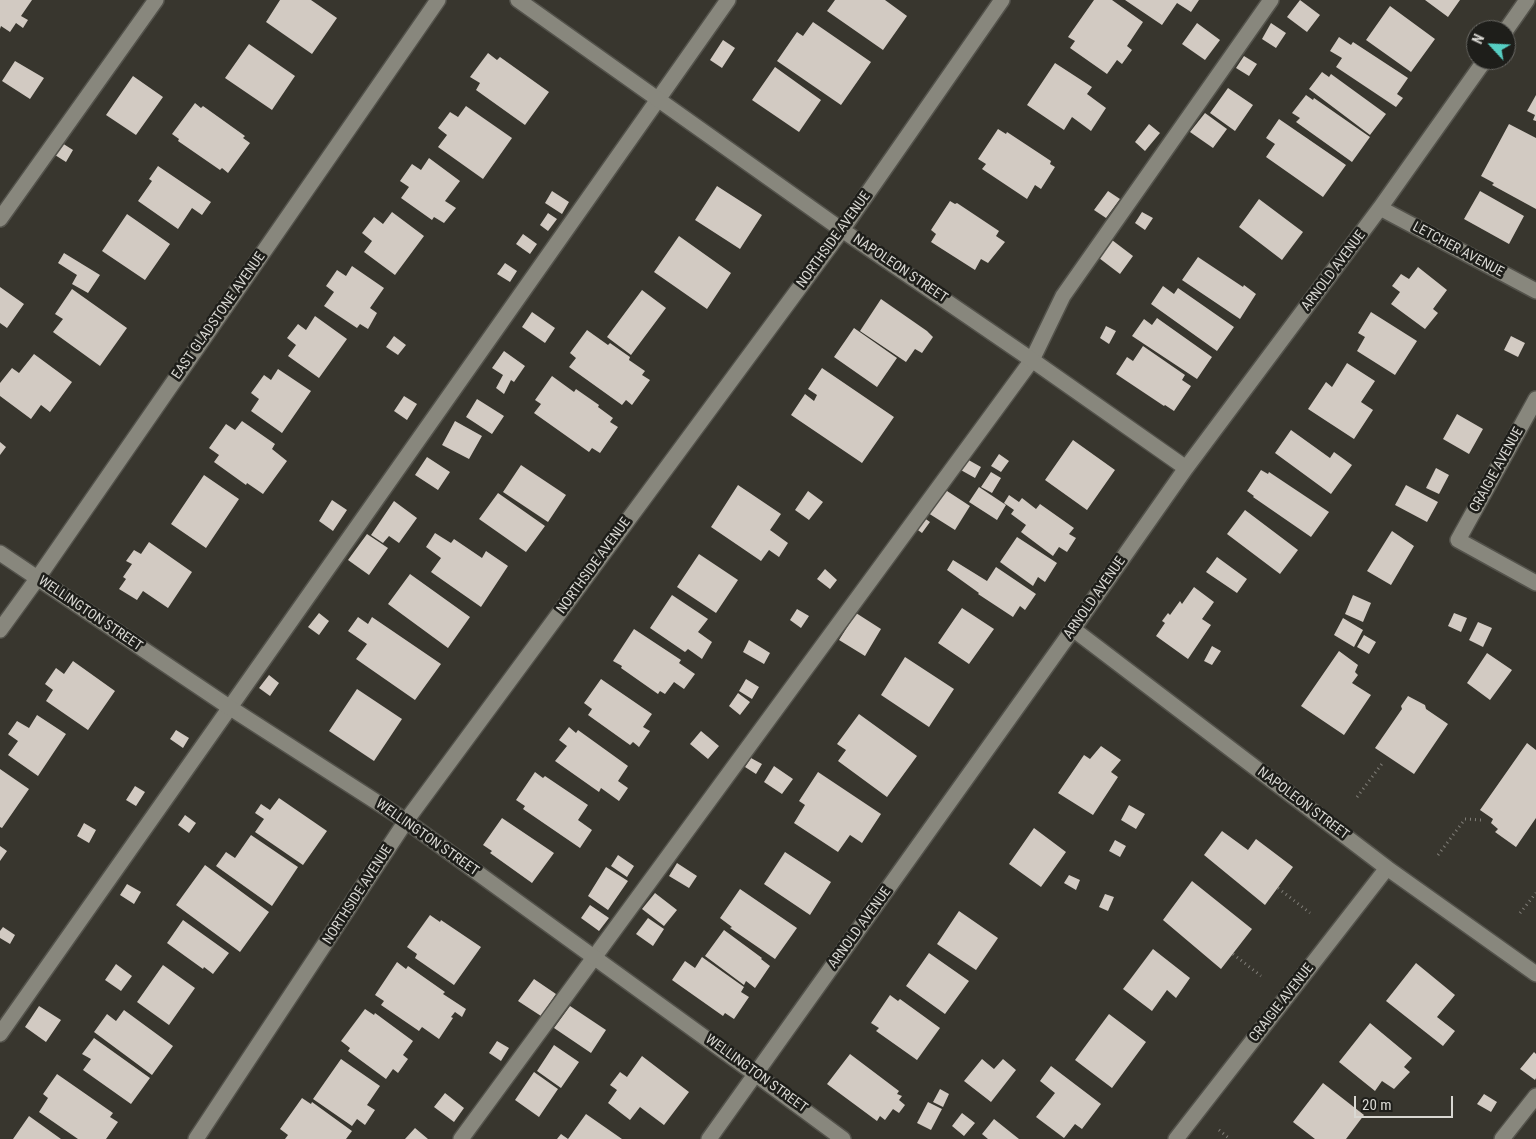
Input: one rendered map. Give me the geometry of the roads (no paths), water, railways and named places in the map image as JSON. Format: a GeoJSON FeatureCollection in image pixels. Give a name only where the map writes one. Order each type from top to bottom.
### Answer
{"type":"FeatureCollection","features":[{"type":"Feature","properties":{"kind":"street"},"geometry":{"type":"LineString","coordinates":[[0,219],[156,0]]}},
{"type":"Feature","properties":{"kind":"street","name":"EAST GLADSTONE AVENUE"},"geometry":{"type":"LineString","coordinates":[[0,630],[438,0]]}},
{"type":"Feature","properties":{"kind":"street","name":"NAPOLEON STREET"},"geometry":{"type":"LineString","coordinates":[[518,0],[842,230],[1186,468]]}},
{"type":"Feature","properties":{"kind":"street"},"geometry":{"type":"LineString","coordinates":[[0,1034],[728,0]]}},
{"type":"Feature","properties":{"kind":"street","name":"NORTHSIDE AVENUE"},"geometry":{"type":"LineString","coordinates":[[196,1139],[406,821],[842,230],[1002,0]]}},
{"type":"Feature","properties":{"kind":"street"},"geometry":{"type":"LineString","coordinates":[[461,1139],[1032,360],[1063,296],[1271,0]]}},
{"type":"Feature","properties":{"kind":"street"},"geometry":{"type":"LineString","coordinates":[[1513,20],[1527,0]]}},
{"type":"Feature","properties":{"kind":"street","name":"ARNOLD AVENUE"},"geometry":{"type":"LineString","coordinates":[[709,1139],[1074,629],[1186,468],[1380,208],[1478,70]]}},
{"type":"Feature","properties":{"kind":"street","name":"LETCHER AVENUE"},"geometry":{"type":"LineString","coordinates":[[1380,208],[1536,291]]}},
{"type":"Feature","properties":{"kind":"street","name":"CRAIGIE AVENUE"},"geometry":{"type":"LineString","coordinates":[[1536,399],[1458,540],[1536,583]]}},
{"type":"Feature","properties":{"kind":"street","name":"WELLINGTON STREET"},"geometry":{"type":"LineString","coordinates":[[0,553],[230,707],[406,821],[843,1139]]}},
{"type":"Feature","properties":{"kind":"street","name":"NAPOLEON STREET"},"geometry":{"type":"LineString","coordinates":[[1074,629],[1387,868],[1536,974]]}},
{"type":"Feature","properties":{"kind":"street","name":"CRAIGIE AVENUE"},"geometry":{"type":"LineString","coordinates":[[1176,1139],[1387,868]]}},
{"type":"Feature","properties":{"kind":"street"},"geometry":{"type":"LineString","coordinates":[[1502,1139],[1536,1096]]}}]}
